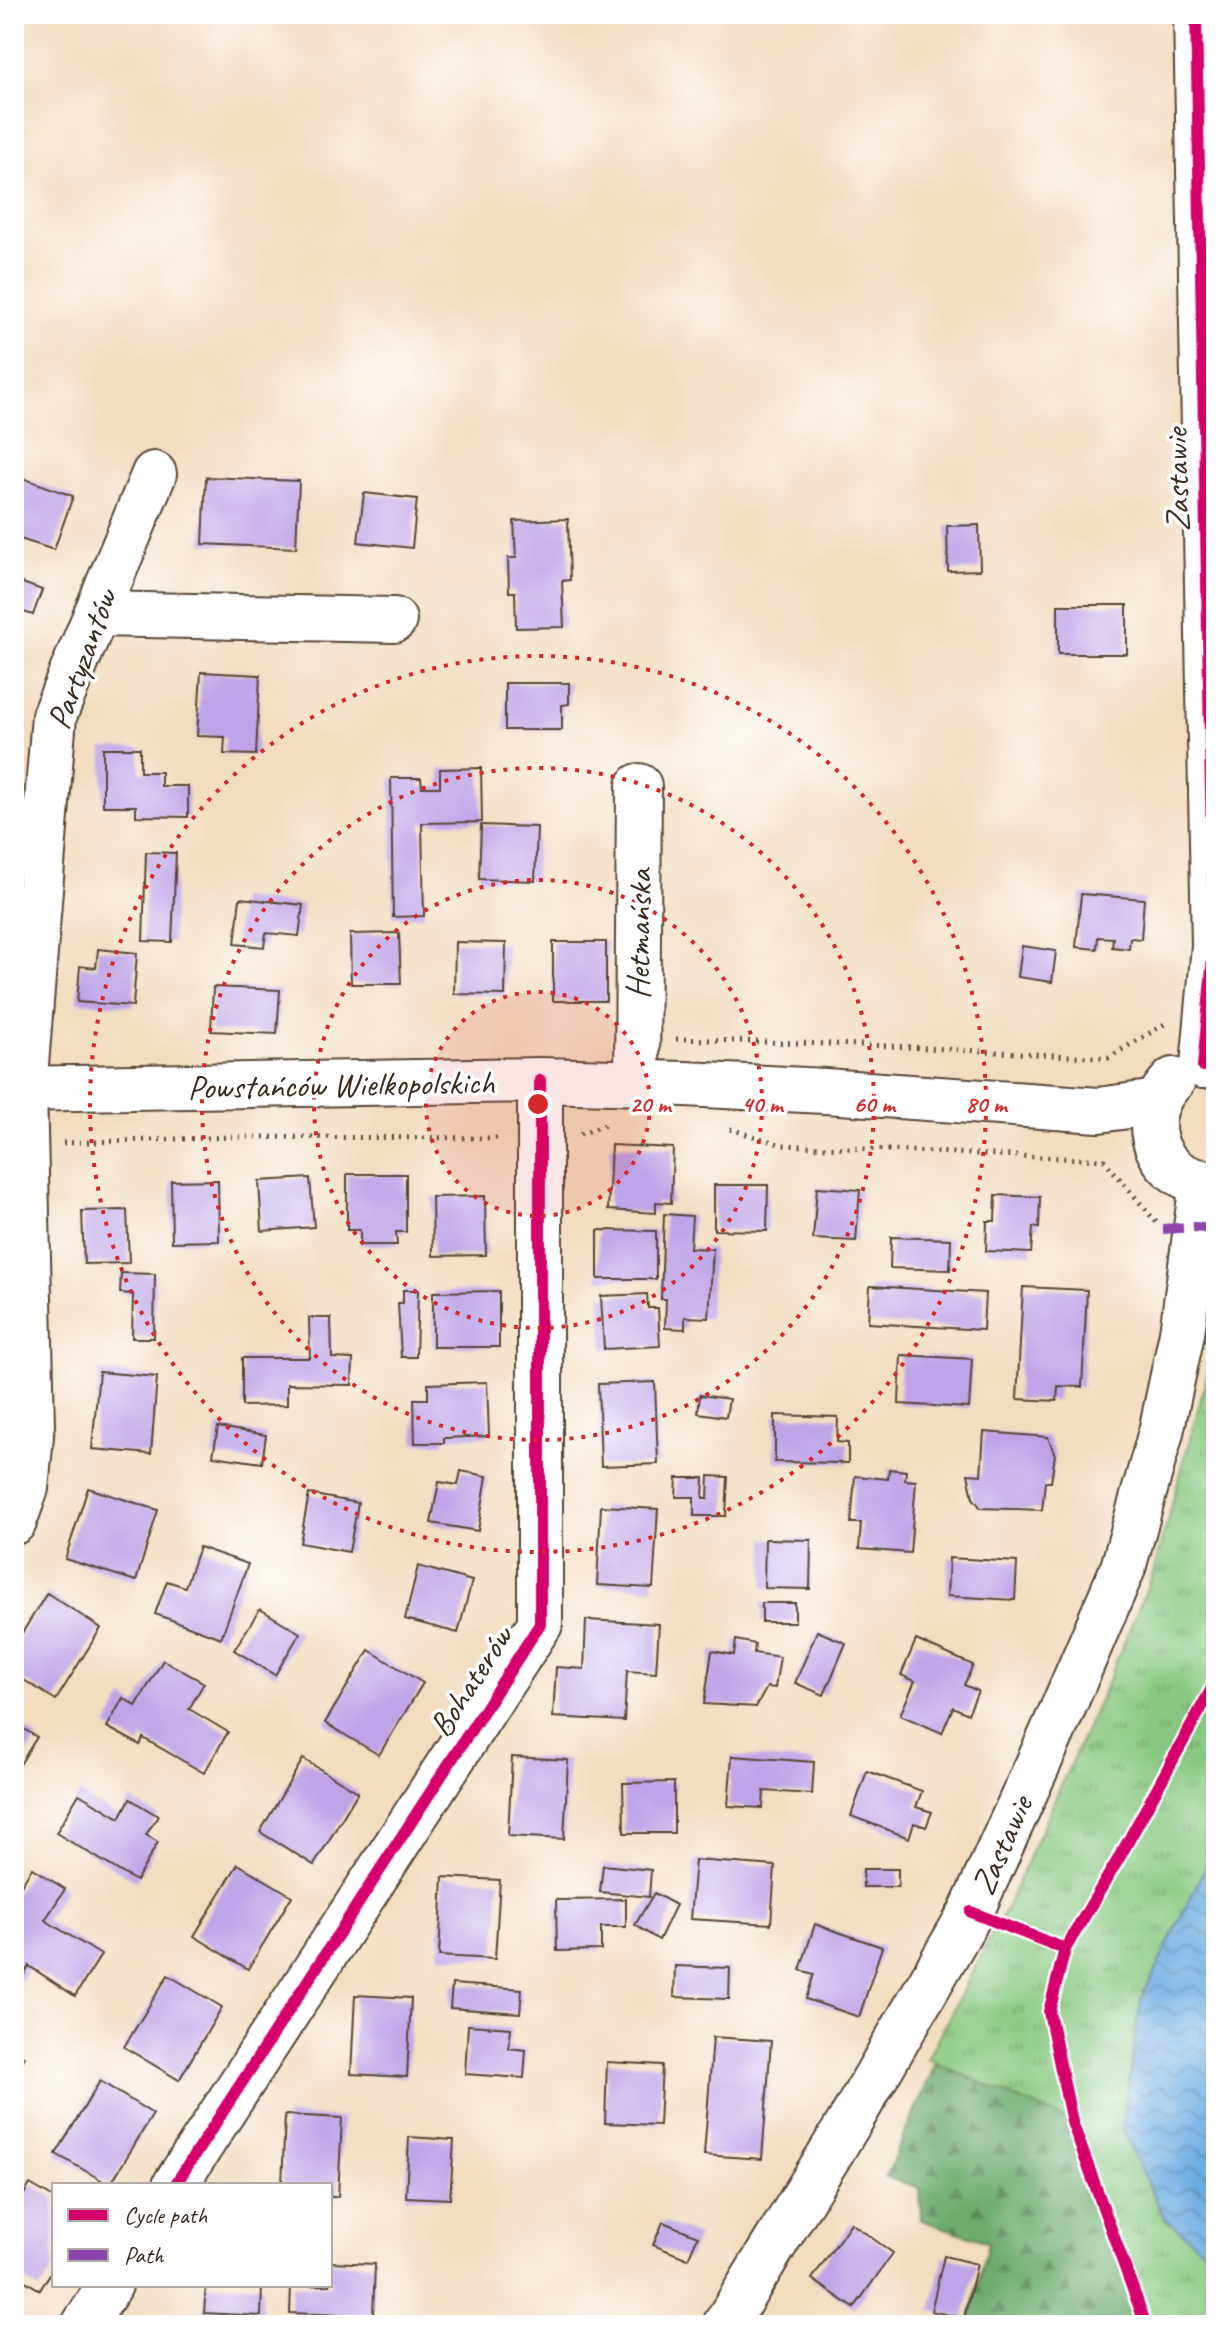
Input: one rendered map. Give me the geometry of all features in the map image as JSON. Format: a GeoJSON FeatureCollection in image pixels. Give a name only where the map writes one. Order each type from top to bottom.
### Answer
{"type":"FeatureCollection","features":[{"type":"Feature","properties":{"kind":"street","name":"Zastawie"},"geometry":{"type":"LineString","coordinates":[[1196,14],[1215,951],[1210,1066]]}},
{"type":"Feature","properties":{"kind":"street","name":"Partyzantów"},"geometry":{"type":"LineString","coordinates":[[14,1522],[26,1488],[32,1425],[19,1089],[54,716],[154,474]]}},
{"type":"Feature","properties":{"kind":"street"},"geometry":{"type":"LineString","coordinates":[[96,614],[394,620]]}},
{"type":"Feature","properties":{"kind":"street","name":"Hetmańska"},"geometry":{"type":"LineString","coordinates":[[637,1082],[639,786]]}},
{"type":"Feature","properties":{"kind":"street"},"geometry":{"type":"LineString","coordinates":[[1210,1066],[1188,1071],[1174,1079],[1156,1122],[1168,1165],[1183,1177],[1211,1191]]}},
{"type":"Feature","properties":{"kind":"street","name":"Powstańców Wielkopolskich"},"geometry":{"type":"LineString","coordinates":[[19,1089],[540,1080],[637,1082],[1099,1110],[1156,1122]]}},
{"type":"Feature","properties":{"kind":"street","name":"Bohaterów"},"geometry":{"type":"LineString","coordinates":[[176,2183],[540,1624],[540,1080]]}},
{"type":"Feature","properties":{"kind":"street","name":"Zastawie"},"geometry":{"type":"LineString","coordinates":[[725,2325],[852,2118],[977,1898],[1123,1568],[1161,1432],[1211,1191]]}},
{"type":"Feature","properties":{"kind":"street"},"geometry":{"type":"LineString","coordinates":[[84,2325],[109,2287]]}},
{"type":"Feature","properties":{"kind":"path"},"geometry":{"type":"LineString","coordinates":[[50,1143],[234,1137],[482,1137],[541,1141],[566,1140],[610,1123]]}},
{"type":"Feature","properties":{"kind":"path"},"geometry":{"type":"LineString","coordinates":[[723,1128],[782,1145],[1104,1160],[1163,1229]]}},
{"type":"Feature","properties":{"kind":"green space"},"geometry":{"type":"Polygon","coordinates":[[[1216,1332],[1216,1845],[1141,2000],[1164,2218],[1216,2259],[1216,2325],[1146,2325],[1072,2122],[927,2059],[1007,1906],[1152,1576],[1212,1359],[1216,1332]]]}},
{"type":"Feature","properties":{"kind":"green space"},"geometry":{"type":"Polygon","coordinates":[[[936,2063],[1072,2122],[1146,2325],[969,2325],[988,2242],[921,2220],[920,2188],[886,2177],[936,2063]]]}},
{"type":"Feature","properties":{"kind":"water"},"geometry":{"type":"Polygon","coordinates":[[[1216,1845],[1216,2259],[1164,2218],[1122,2129],[1141,2000],[1216,1845]]]}},
{"type":"Feature","properties":{"kind":"building"},"geometry":{"type":"Polygon","coordinates":[[[14,475],[73,496],[54,550],[14,537],[14,475]]]}},
{"type":"Feature","properties":{"kind":"building"},"geometry":{"type":"Polygon","coordinates":[[[206,477],[299,481],[296,548],[203,544],[206,477]]]}},
{"type":"Feature","properties":{"kind":"building"},"geometry":{"type":"Polygon","coordinates":[[[364,493],[417,499],[412,548],[358,542],[364,493]]]}},
{"type":"Feature","properties":{"kind":"building"},"geometry":{"type":"Polygon","coordinates":[[[568,519],[570,580],[562,581],[564,627],[516,628],[515,592],[509,592],[508,558],[516,558],[514,521],[568,519]]]}},
{"type":"Feature","properties":{"kind":"building"},"geometry":{"type":"Polygon","coordinates":[[[979,525],[980,570],[948,571],[947,526],[979,525]]]}},
{"type":"Feature","properties":{"kind":"building"},"geometry":{"type":"Polygon","coordinates":[[[14,580],[42,590],[33,615],[14,609],[14,580]]]}},
{"type":"Feature","properties":{"kind":"building"},"geometry":{"type":"Polygon","coordinates":[[[1058,605],[1127,605],[1127,654],[1058,654],[1058,605]]]}},
{"type":"Feature","properties":{"kind":"building"},"geometry":{"type":"Polygon","coordinates":[[[201,672],[260,675],[256,755],[224,754],[225,737],[197,736],[201,672]]]}},
{"type":"Feature","properties":{"kind":"building"},"geometry":{"type":"Polygon","coordinates":[[[505,683],[569,683],[569,704],[562,705],[562,730],[505,730],[505,683]]]}},
{"type":"Feature","properties":{"kind":"building"},"geometry":{"type":"Polygon","coordinates":[[[103,748],[140,748],[140,772],[161,772],[161,786],[188,786],[188,817],[136,816],[136,806],[103,806],[103,748]]]}},
{"type":"Feature","properties":{"kind":"building"},"geometry":{"type":"Polygon","coordinates":[[[481,768],[482,822],[422,823],[424,916],[393,917],[391,778],[421,778],[422,787],[440,787],[440,769],[481,768]]]}},
{"type":"Feature","properties":{"kind":"building"},"geometry":{"type":"Polygon","coordinates":[[[481,825],[537,827],[535,881],[479,879],[481,825]]]}},
{"type":"Feature","properties":{"kind":"building"},"geometry":{"type":"Polygon","coordinates":[[[146,852],[176,853],[172,942],[143,941],[146,852]]]}},
{"type":"Feature","properties":{"kind":"building"},"geometry":{"type":"Polygon","coordinates":[[[1081,894],[1144,899],[1141,939],[1130,938],[1129,949],[1112,947],[1113,938],[1098,937],[1097,949],[1076,947],[1081,894]]]}},
{"type":"Feature","properties":{"kind":"building"},"geometry":{"type":"Polygon","coordinates":[[[240,898],[303,905],[299,936],[266,933],[264,947],[235,944],[240,898]]]}},
{"type":"Feature","properties":{"kind":"building"},"geometry":{"type":"Polygon","coordinates":[[[399,933],[401,984],[351,984],[350,934],[399,933]]]}},
{"type":"Feature","properties":{"kind":"building"},"geometry":{"type":"Polygon","coordinates":[[[455,942],[506,943],[505,995],[454,994],[455,942]]]}},
{"type":"Feature","properties":{"kind":"building"},"geometry":{"type":"Polygon","coordinates":[[[553,942],[606,942],[606,1001],[553,1001],[553,942]]]}},
{"type":"Feature","properties":{"kind":"building"},"geometry":{"type":"Polygon","coordinates":[[[1022,946],[1056,951],[1052,982],[1018,977],[1022,946]]]}},
{"type":"Feature","properties":{"kind":"building"},"geometry":{"type":"Polygon","coordinates":[[[98,949],[137,953],[133,1006],[77,1002],[80,966],[96,968],[98,949]]]}},
{"type":"Feature","properties":{"kind":"building"},"geometry":{"type":"Polygon","coordinates":[[[213,987],[280,990],[277,1034],[211,1031],[213,987]]]}},
{"type":"Feature","properties":{"kind":"building"},"geometry":{"type":"Polygon","coordinates":[[[611,1145],[673,1148],[671,1203],[656,1202],[656,1213],[608,1210],[611,1145]]]}},
{"type":"Feature","properties":{"kind":"building"},"geometry":{"type":"Polygon","coordinates":[[[347,1174],[406,1174],[406,1232],[396,1232],[397,1245],[360,1245],[360,1230],[347,1230],[347,1174]]]}},
{"type":"Feature","properties":{"kind":"building"},"geometry":{"type":"Polygon","coordinates":[[[310,1178],[314,1227],[262,1231],[259,1181],[310,1178]]]}},
{"type":"Feature","properties":{"kind":"building"},"geometry":{"type":"Polygon","coordinates":[[[218,1180],[219,1241],[172,1242],[171,1181],[218,1180]]]}},
{"type":"Feature","properties":{"kind":"building"},"geometry":{"type":"Polygon","coordinates":[[[714,1185],[768,1185],[767,1231],[714,1230],[714,1185]]]}},
{"type":"Feature","properties":{"kind":"building"},"geometry":{"type":"Polygon","coordinates":[[[817,1187],[860,1190],[856,1241],[813,1239],[817,1187]]]}},
{"type":"Feature","properties":{"kind":"building"},"geometry":{"type":"Polygon","coordinates":[[[996,1195],[1040,1197],[1039,1228],[1033,1227],[1031,1253],[986,1251],[987,1221],[995,1221],[996,1195]]]}},
{"type":"Feature","properties":{"kind":"building"},"geometry":{"type":"Polygon","coordinates":[[[485,1196],[486,1255],[433,1256],[432,1197],[485,1196]]]}},
{"type":"Feature","properties":{"kind":"building"},"geometry":{"type":"Polygon","coordinates":[[[127,1210],[129,1263],[84,1264],[82,1211],[127,1210]]]}},
{"type":"Feature","properties":{"kind":"building"},"geometry":{"type":"Polygon","coordinates":[[[664,1214],[692,1216],[690,1248],[713,1249],[709,1318],[685,1317],[685,1329],[665,1328],[666,1299],[661,1299],[664,1214]]]}},
{"type":"Feature","properties":{"kind":"building"},"geometry":{"type":"Polygon","coordinates":[[[598,1230],[656,1231],[656,1279],[598,1279],[598,1230]]]}},
{"type":"Feature","properties":{"kind":"building"},"geometry":{"type":"Polygon","coordinates":[[[891,1237],[951,1239],[950,1270],[890,1268],[891,1237]]]}},
{"type":"Feature","properties":{"kind":"building"},"geometry":{"type":"Polygon","coordinates":[[[121,1273],[155,1274],[154,1338],[132,1338],[133,1294],[120,1293],[121,1273]]]}},
{"type":"Feature","properties":{"kind":"building"},"geometry":{"type":"Polygon","coordinates":[[[870,1286],[985,1293],[983,1330],[868,1323],[870,1286]]]}},
{"type":"Feature","properties":{"kind":"building"},"geometry":{"type":"Polygon","coordinates":[[[1023,1287],[1087,1290],[1082,1387],[1058,1386],[1057,1401],[1017,1399],[1023,1287]]]}},
{"type":"Feature","properties":{"kind":"building"},"geometry":{"type":"Polygon","coordinates":[[[403,1290],[418,1290],[416,1357],[401,1357],[398,1303],[403,1303],[403,1290]]]}},
{"type":"Feature","properties":{"kind":"building"},"geometry":{"type":"Polygon","coordinates":[[[499,1291],[499,1347],[433,1347],[433,1292],[499,1291]]]}},
{"type":"Feature","properties":{"kind":"building"},"geometry":{"type":"Polygon","coordinates":[[[647,1294],[648,1308],[658,1308],[660,1346],[604,1349],[601,1296],[647,1294]]]}},
{"type":"Feature","properties":{"kind":"building"},"geometry":{"type":"Polygon","coordinates":[[[309,1318],[331,1318],[332,1358],[353,1359],[352,1385],[287,1384],[287,1405],[242,1406],[242,1358],[310,1358],[309,1318]]]}},
{"type":"Feature","properties":{"kind":"building"},"geometry":{"type":"Polygon","coordinates":[[[901,1355],[972,1359],[969,1408],[899,1404],[901,1355]]]}},
{"type":"Feature","properties":{"kind":"building"},"geometry":{"type":"Polygon","coordinates":[[[99,1372],[157,1377],[151,1454],[92,1449],[99,1372]]]}},
{"type":"Feature","properties":{"kind":"building"},"geometry":{"type":"Polygon","coordinates":[[[487,1382],[489,1436],[444,1438],[444,1443],[415,1443],[414,1399],[428,1399],[428,1384],[487,1382]]]}},
{"type":"Feature","properties":{"kind":"building"},"geometry":{"type":"Polygon","coordinates":[[[655,1382],[658,1464],[601,1466],[598,1384],[655,1382]]]}},
{"type":"Feature","properties":{"kind":"building"},"geometry":{"type":"Polygon","coordinates":[[[700,1395],[729,1399],[726,1417],[698,1413],[700,1395]]]}},
{"type":"Feature","properties":{"kind":"building"},"geometry":{"type":"Polygon","coordinates":[[[775,1415],[838,1417],[837,1442],[848,1443],[848,1463],[775,1462],[775,1415]]]}},
{"type":"Feature","properties":{"kind":"building"},"geometry":{"type":"Polygon","coordinates":[[[218,1427],[266,1435],[262,1463],[213,1456],[218,1427]]]}},
{"type":"Feature","properties":{"kind":"building"},"geometry":{"type":"Polygon","coordinates":[[[984,1432],[1048,1437],[1055,1455],[1051,1482],[1045,1482],[1042,1510],[981,1508],[973,1498],[968,1474],[981,1475],[984,1432]]]}},
{"type":"Feature","properties":{"kind":"building"},"geometry":{"type":"Polygon","coordinates":[[[889,1469],[906,1471],[905,1480],[916,1481],[910,1553],[859,1549],[861,1523],[851,1523],[855,1476],[888,1479],[889,1469]]]}},
{"type":"Feature","properties":{"kind":"building"},"geometry":{"type":"Polygon","coordinates":[[[461,1471],[487,1476],[478,1531],[431,1523],[439,1482],[458,1485],[461,1471]]]}},
{"type":"Feature","properties":{"kind":"building"},"geometry":{"type":"Polygon","coordinates":[[[709,1476],[728,1477],[726,1516],[694,1516],[694,1497],[676,1497],[677,1478],[704,1478],[703,1498],[708,1498],[709,1476]]]}},
{"type":"Feature","properties":{"kind":"building"},"geometry":{"type":"Polygon","coordinates":[[[88,1488],[158,1510],[136,1581],[65,1559],[88,1488]]]}},
{"type":"Feature","properties":{"kind":"building"},"geometry":{"type":"Polygon","coordinates":[[[309,1494],[358,1503],[349,1552],[300,1543],[309,1494]]]}},
{"type":"Feature","properties":{"kind":"building"},"geometry":{"type":"Polygon","coordinates":[[[601,1506],[658,1509],[653,1588],[597,1585],[601,1506]]]}},
{"type":"Feature","properties":{"kind":"building"},"geometry":{"type":"Polygon","coordinates":[[[765,1539],[811,1540],[810,1589],[764,1588],[765,1539]]]}},
{"type":"Feature","properties":{"kind":"building"},"geometry":{"type":"Polygon","coordinates":[[[199,1547],[248,1564],[221,1638],[155,1614],[167,1581],[185,1587],[199,1547]]]}},
{"type":"Feature","properties":{"kind":"building"},"geometry":{"type":"Polygon","coordinates":[[[949,1558],[1017,1562],[1015,1600],[947,1596],[949,1558]]]}},
{"type":"Feature","properties":{"kind":"building"},"geometry":{"type":"Polygon","coordinates":[[[418,1566],[472,1581],[458,1633],[405,1619],[418,1566]]]}},
{"type":"Feature","properties":{"kind":"building"},"geometry":{"type":"Polygon","coordinates":[[[47,1593],[101,1628],[56,1700],[14,1674],[14,1646],[47,1593]]]}},
{"type":"Feature","properties":{"kind":"building"},"geometry":{"type":"Polygon","coordinates":[[[762,1603],[795,1603],[795,1622],[762,1622],[762,1603]]]}},
{"type":"Feature","properties":{"kind":"building"},"geometry":{"type":"Polygon","coordinates":[[[260,1609],[300,1633],[275,1675],[234,1650],[260,1609]]]}},
{"type":"Feature","properties":{"kind":"building"},"geometry":{"type":"Polygon","coordinates":[[[586,1620],[659,1624],[656,1673],[627,1671],[624,1721],[553,1717],[556,1667],[584,1669],[586,1620]]]}},
{"type":"Feature","properties":{"kind":"building"},"geometry":{"type":"Polygon","coordinates":[[[817,1631],[846,1643],[824,1695],[795,1683],[817,1631]]]}},
{"type":"Feature","properties":{"kind":"building"},"geometry":{"type":"Polygon","coordinates":[[[736,1640],[755,1644],[754,1653],[780,1657],[775,1688],[767,1687],[756,1707],[704,1704],[712,1651],[734,1655],[736,1640]]]}},
{"type":"Feature","properties":{"kind":"building"},"geometry":{"type":"Polygon","coordinates":[[[916,1640],[973,1665],[964,1685],[978,1691],[968,1714],[953,1707],[942,1733],[900,1715],[915,1681],[901,1675],[916,1640]]]}},
{"type":"Feature","properties":{"kind":"building"},"geometry":{"type":"Polygon","coordinates":[[[369,1650],[423,1683],[379,1755],[325,1723],[369,1650]]]}},
{"type":"Feature","properties":{"kind":"building"},"geometry":{"type":"Polygon","coordinates":[[[163,1660],[204,1683],[189,1709],[228,1732],[204,1773],[143,1738],[140,1745],[107,1727],[123,1698],[136,1706],[163,1660]]]}},
{"type":"Feature","properties":{"kind":"building"},"geometry":{"type":"Polygon","coordinates":[[[14,1723],[37,1737],[14,1774],[14,1723]]]}},
{"type":"Feature","properties":{"kind":"building"},"geometry":{"type":"Polygon","coordinates":[[[732,1756],[814,1762],[812,1794],[764,1791],[763,1808],[728,1806],[732,1756]]]}},
{"type":"Feature","properties":{"kind":"building"},"geometry":{"type":"Polygon","coordinates":[[[512,1757],[568,1760],[564,1839],[508,1836],[512,1757]]]}},
{"type":"Feature","properties":{"kind":"building"},"geometry":{"type":"Polygon","coordinates":[[[303,1759],[358,1792],[314,1865],[260,1832],[303,1759]]]}},
{"type":"Feature","properties":{"kind":"building"},"geometry":{"type":"Polygon","coordinates":[[[867,1771],[922,1791],[916,1807],[932,1812],[926,1827],[914,1823],[909,1838],[851,1816],[867,1771]]]}},
{"type":"Feature","properties":{"kind":"building"},"geometry":{"type":"Polygon","coordinates":[[[674,1782],[674,1833],[624,1833],[623,1783],[674,1782]]]}},
{"type":"Feature","properties":{"kind":"building"},"geometry":{"type":"Polygon","coordinates":[[[79,1794],[120,1818],[130,1799],[158,1816],[146,1835],[158,1842],[136,1881],[56,1833],[79,1794]]]}},
{"type":"Feature","properties":{"kind":"building"},"geometry":{"type":"Polygon","coordinates":[[[695,1860],[775,1866],[771,1924],[690,1919],[695,1860]]]}},
{"type":"Feature","properties":{"kind":"building"},"geometry":{"type":"Polygon","coordinates":[[[238,1864],[292,1896],[248,1969],[194,1936],[238,1864]]]}},
{"type":"Feature","properties":{"kind":"building"},"geometry":{"type":"Polygon","coordinates":[[[603,1865],[651,1870],[649,1897],[600,1892],[603,1865]]]}},
{"type":"Feature","properties":{"kind":"building"},"geometry":{"type":"Polygon","coordinates":[[[32,1868],[65,1889],[45,1920],[101,1955],[75,1996],[29,1966],[17,1986],[14,1984],[14,1896],[32,1868]]]}},
{"type":"Feature","properties":{"kind":"building"},"geometry":{"type":"Polygon","coordinates":[[[863,1869],[898,1869],[898,1887],[863,1887],[863,1869]]]}},
{"type":"Feature","properties":{"kind":"building"},"geometry":{"type":"Polygon","coordinates":[[[443,1877],[500,1880],[495,1959],[439,1956],[443,1877]]]}},
{"type":"Feature","properties":{"kind":"building"},"geometry":{"type":"Polygon","coordinates":[[[654,1893],[676,1905],[659,1940],[635,1925],[654,1893]]]}},
{"type":"Feature","properties":{"kind":"building"},"geometry":{"type":"Polygon","coordinates":[[[626,1899],[626,1927],[601,1927],[601,1950],[557,1951],[556,1900],[626,1899]]]}},
{"type":"Feature","properties":{"kind":"building"},"geometry":{"type":"Polygon","coordinates":[[[815,1924],[882,1947],[859,2017],[806,1999],[814,1974],[800,1970],[815,1924]]]}},
{"type":"Feature","properties":{"kind":"building"},"geometry":{"type":"Polygon","coordinates":[[[675,1966],[730,1968],[729,1999],[674,1997],[675,1966]]]}},
{"type":"Feature","properties":{"kind":"building"},"geometry":{"type":"Polygon","coordinates":[[[168,1975],[222,2007],[179,2080],[124,2047],[168,1975]]]}},
{"type":"Feature","properties":{"kind":"building"},"geometry":{"type":"Polygon","coordinates":[[[452,1984],[522,1989],[520,2013],[450,2008],[452,1984]]]}},
{"type":"Feature","properties":{"kind":"building"},"geometry":{"type":"Polygon","coordinates":[[[355,1995],[411,1998],[407,2077],[351,2074],[355,1995]]]}},
{"type":"Feature","properties":{"kind":"building"},"geometry":{"type":"Polygon","coordinates":[[[468,2025],[511,2028],[509,2048],[526,2050],[524,2078],[465,2074],[468,2025]]]}},
{"type":"Feature","properties":{"kind":"building"},"geometry":{"type":"Polygon","coordinates":[[[713,2037],[771,2041],[762,2159],[704,2155],[713,2037]]]}},
{"type":"Feature","properties":{"kind":"building"},"geometry":{"type":"Polygon","coordinates":[[[14,2050],[25,2057],[14,2074],[14,2050]]]}},
{"type":"Feature","properties":{"kind":"building"},"geometry":{"type":"Polygon","coordinates":[[[607,2062],[662,2065],[659,2125],[605,2123],[607,2062]]]}},
{"type":"Feature","properties":{"kind":"building"},"geometry":{"type":"Polygon","coordinates":[[[100,2081],[153,2114],[111,2183],[56,2154],[100,2081]]]}},
{"type":"Feature","properties":{"kind":"building"},"geometry":{"type":"Polygon","coordinates":[[[285,2115],[342,2118],[338,2197],[332,2197],[332,2183],[282,2183],[285,2115]]]}},
{"type":"Feature","properties":{"kind":"building"},"geometry":{"type":"Polygon","coordinates":[[[409,2137],[454,2140],[450,2199],[406,2197],[409,2137]]]}},
{"type":"Feature","properties":{"kind":"building"},"geometry":{"type":"Polygon","coordinates":[[[30,2184],[52,2197],[52,2270],[40,2290],[14,2274],[14,2211],[30,2184]]]}},
{"type":"Feature","properties":{"kind":"building"},"geometry":{"type":"Polygon","coordinates":[[[663,2222],[698,2236],[688,2259],[653,2245],[663,2222]]]}},
{"type":"Feature","properties":{"kind":"building"},"geometry":{"type":"Polygon","coordinates":[[[851,2223],[893,2253],[854,2308],[812,2279],[851,2223]]]}},
{"type":"Feature","properties":{"kind":"building"},"geometry":{"type":"Polygon","coordinates":[[[944,2256],[977,2264],[964,2318],[931,2311],[944,2256]]]}},
{"type":"Feature","properties":{"kind":"building"},"geometry":{"type":"Polygon","coordinates":[[[332,2262],[375,2264],[373,2316],[290,2313],[291,2287],[332,2287],[332,2262]]]}},
{"type":"Feature","properties":{"kind":"building"},"geometry":{"type":"Polygon","coordinates":[[[206,2287],[262,2287],[261,2316],[204,2313],[206,2287]]]}},
{"type":"Feature","properties":{"kind":"marked path"},"geometry":{"type":"LineString","coordinates":[[1163,1229],[1196,1227],[1216,1230]]}},
{"type":"Feature","properties":{"kind":"cycle path"},"geometry":{"type":"LineString","coordinates":[[1196,14],[1214,946],[1203,1066]]}},
{"type":"Feature","properties":{"kind":"cycle path"},"geometry":{"type":"LineString","coordinates":[[176,2183],[540,1624],[540,1080]]}},
{"type":"Feature","properties":{"kind":"cycle path"},"geometry":{"type":"LineString","coordinates":[[1146,2325],[1072,2122],[1049,2012],[1065,1949],[1216,1681]]}},
{"type":"Feature","properties":{"kind":"cycle path"},"geometry":{"type":"LineString","coordinates":[[971,1912],[1065,1949]]}}]}
